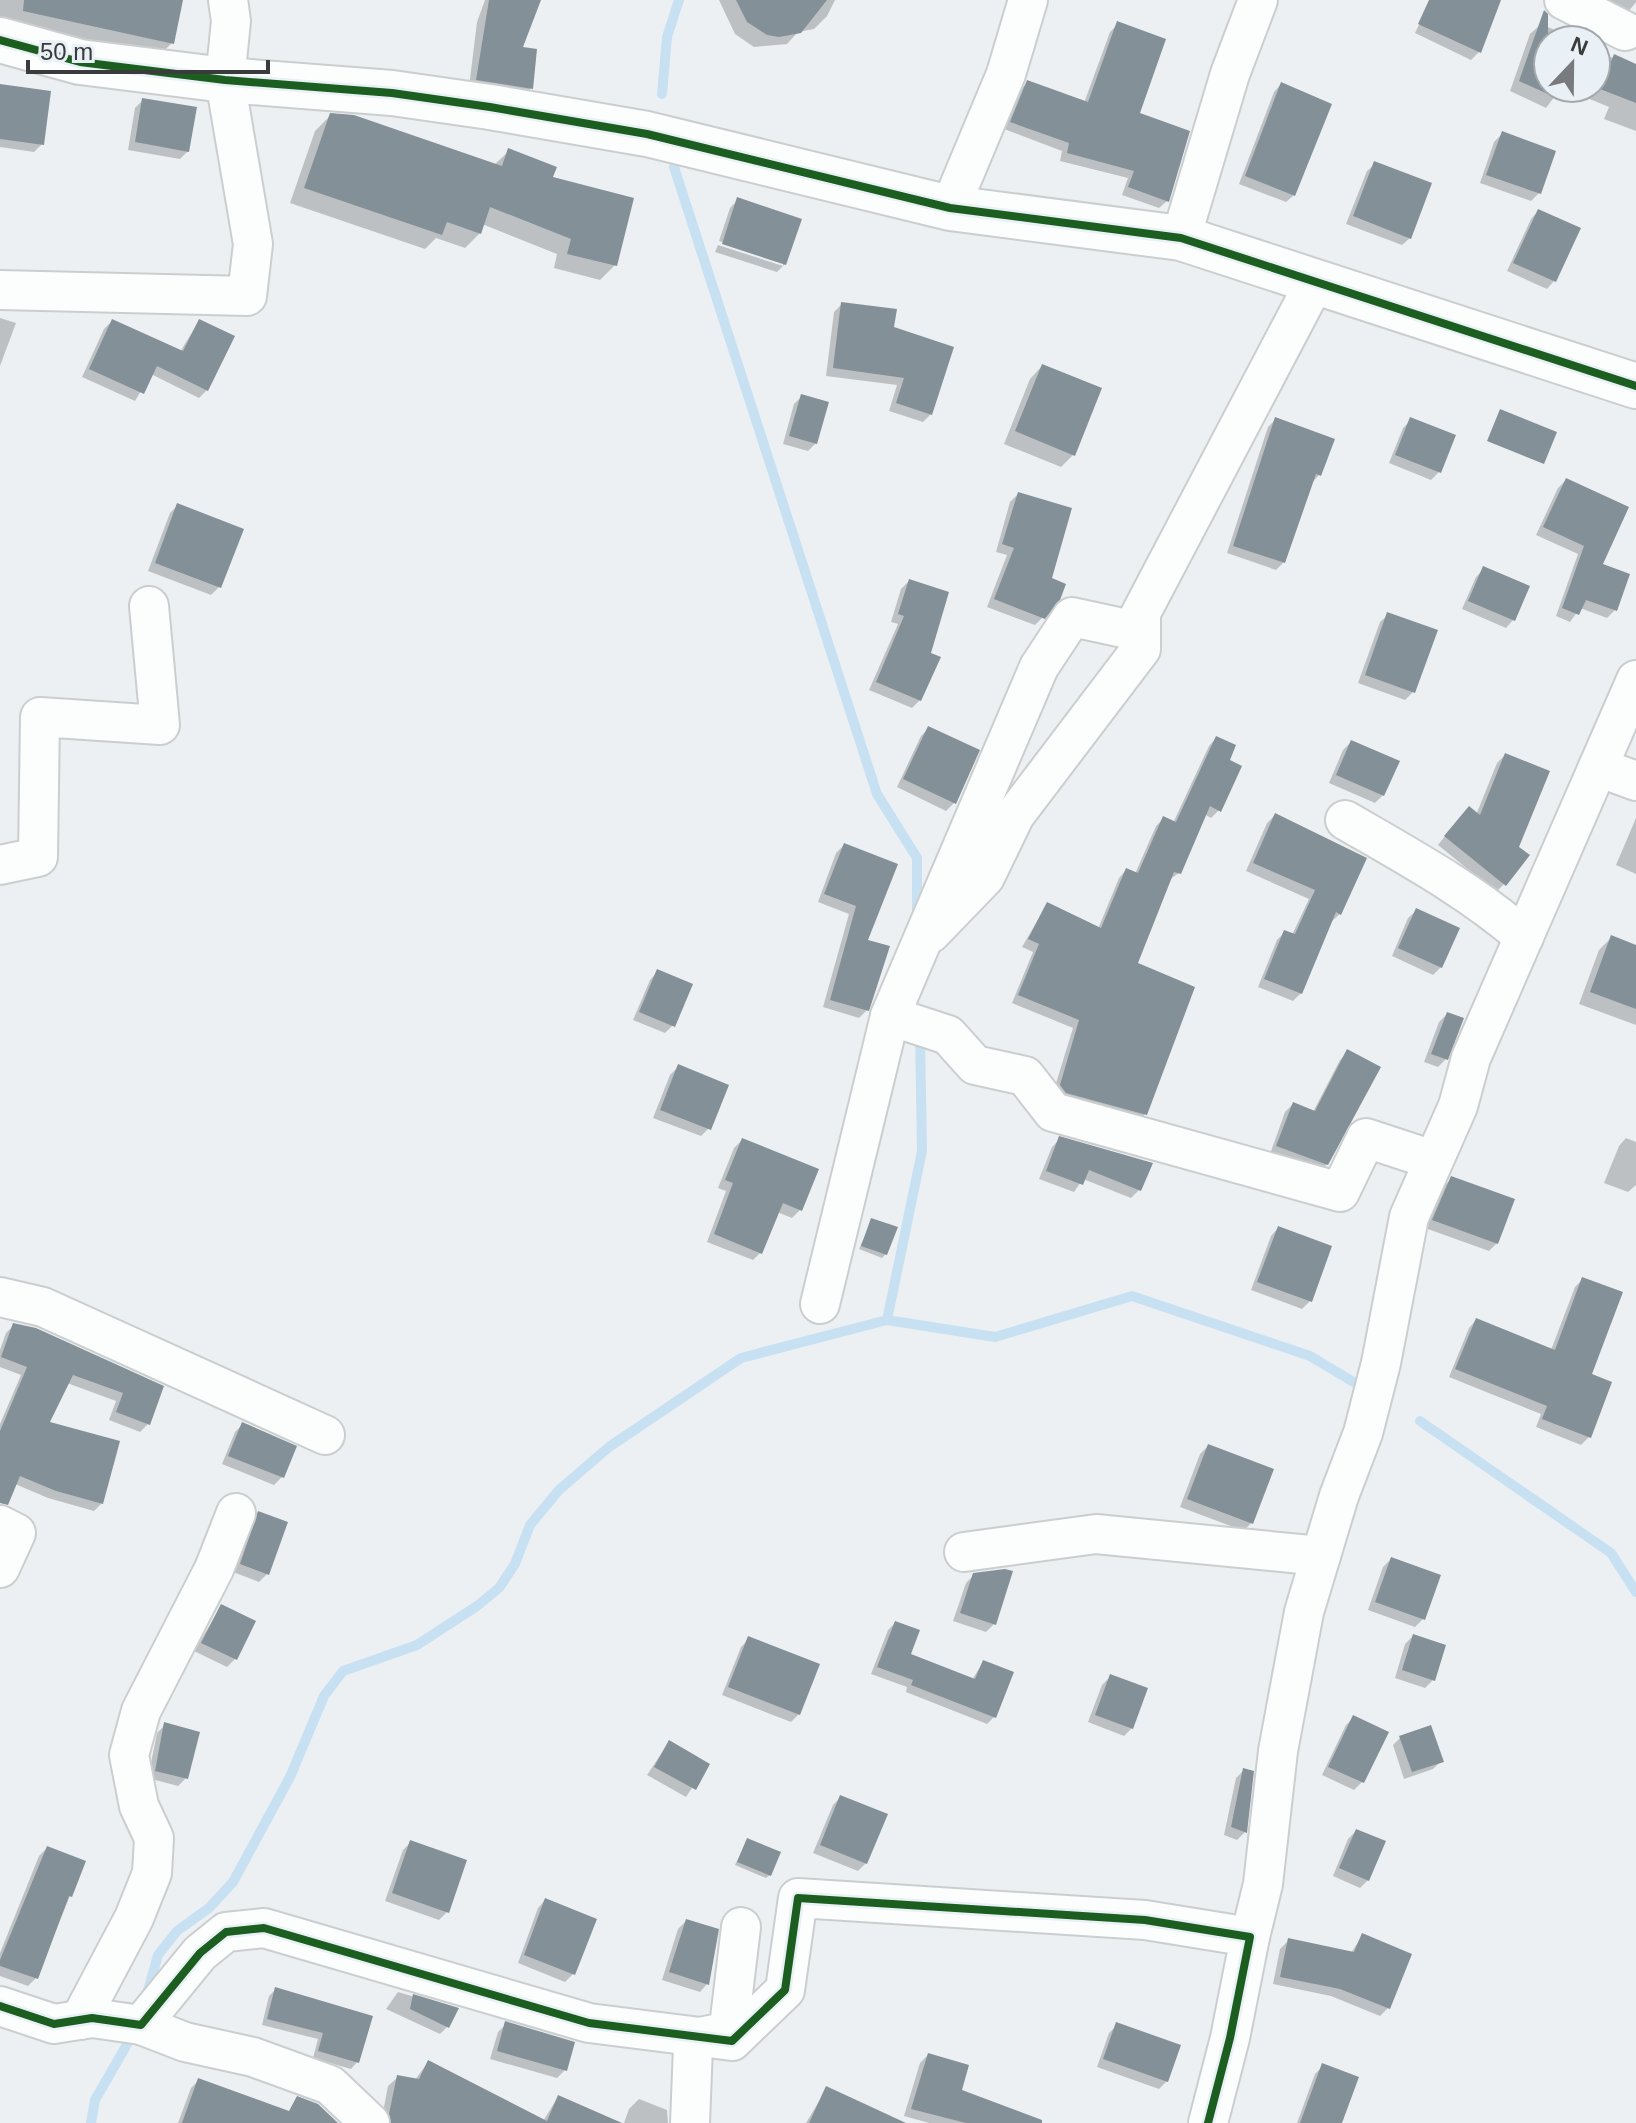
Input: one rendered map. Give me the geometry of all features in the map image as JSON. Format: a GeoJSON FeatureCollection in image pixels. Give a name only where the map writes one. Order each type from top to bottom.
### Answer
{"type":"FeatureCollection","features":[{"type":"Feature","properties":{"kind":"street"},"geometry":{"type":"LineString","coordinates":[[0,290],[247,296],[253,244],[225,80],[231,21],[228,0]]}},
{"type":"Feature","properties":{"kind":"street"},"geometry":{"type":"LineString","coordinates":[[950,208],[1006,74],[1028,0]]}},
{"type":"Feature","properties":{"kind":"street"},"geometry":{"type":"LineString","coordinates":[[1181,238],[1230,74],[1258,0]]}},
{"type":"Feature","properties":{"kind":"street"},"geometry":{"type":"LineString","coordinates":[[1564,0],[1625,31]]}},
{"type":"Feature","properties":{"kind":"street"},"geometry":{"type":"LineString","coordinates":[[0,40],[80,62],[225,80],[392,93],[647,134],[950,208],[1181,238],[1636,386]]}},
{"type":"Feature","properties":{"kind":"street"},"geometry":{"type":"LineString","coordinates":[[820,1304],[890,1016],[1039,667],[1072,617],[1132,630],[1316,280]]}},
{"type":"Feature","properties":{"kind":"street"},"geometry":{"type":"LineString","coordinates":[[0,865],[38,857],[40,717],[160,725],[149,606]]}},
{"type":"Feature","properties":{"kind":"street"},"geometry":{"type":"LineString","coordinates":[[918,946],[985,877],[1015,815],[1141,649],[1141,614]]}},
{"type":"Feature","properties":{"kind":"street"},"geometry":{"type":"LineString","coordinates":[[1208,2123],[1263,1884],[1278,1751],[1304,1612],[1363,1433],[1381,1363],[1409,1217],[1458,1106],[1471,1058],[1636,680]]}},
{"type":"Feature","properties":{"kind":"street"},"geometry":{"type":"LineString","coordinates":[[1598,767],[1636,781]]}},
{"type":"Feature","properties":{"kind":"street"},"geometry":{"type":"LineString","coordinates":[[1345,820],[1460,889],[1524,937]]}},
{"type":"Feature","properties":{"kind":"street"},"geometry":{"type":"LineString","coordinates":[[890,1016],[948,1035],[975,1065],[1025,1076],[1053,1112],[1340,1192],[1366,1138],[1433,1160]]}},
{"type":"Feature","properties":{"kind":"street"},"geometry":{"type":"LineString","coordinates":[[0,1297],[43,1307],[325,1435]]}},
{"type":"Feature","properties":{"kind":"street"},"geometry":{"type":"LineString","coordinates":[[80,2020],[134,1918],[152,1873],[154,1838],[139,1806],[129,1755],[141,1711],[214,1569],[236,1513]]}},
{"type":"Feature","properties":{"kind":"street"},"geometry":{"type":"LineString","coordinates":[[0,1525],[16,1533],[0,1568]]}},
{"type":"Feature","properties":{"kind":"street"},"geometry":{"type":"LineString","coordinates":[[964,1552],[1096,1534],[1321,1556]]}},
{"type":"Feature","properties":{"kind":"street"},"geometry":{"type":"LineString","coordinates":[[141,2025],[200,1953],[226,1932],[264,1928],[589,2023],[732,2041],[785,1990],[798,1898],[1145,1920],[1250,1937]]}},
{"type":"Feature","properties":{"kind":"street"},"geometry":{"type":"LineString","coordinates":[[690,2123],[693,2047],[700,2037],[720,2033],[729,2027],[741,1927]]}},
{"type":"Feature","properties":{"kind":"street"},"geometry":{"type":"LineString","coordinates":[[0,2006],[54,2024],[92,2018],[141,2025],[185,2042],[253,2057],[330,2085],[370,2123]]}},
{"type":"Feature","properties":{"kind":"building"},"geometry":{"type":"Polygon","coordinates":[[[24,0],[183,0],[174,44],[23,11],[24,0]]]}},
{"type":"Feature","properties":{"kind":"building"},"geometry":{"type":"Polygon","coordinates":[[[489,0],[541,0],[523,47],[537,49],[533,89],[476,80],[489,0]]]}},
{"type":"Feature","properties":{"kind":"building"},"geometry":{"type":"Polygon","coordinates":[[[736,0],[827,0],[801,33],[779,37],[767,35],[747,22],[736,0]]]}},
{"type":"Feature","properties":{"kind":"building"},"geometry":{"type":"Polygon","coordinates":[[[1429,0],[1501,0],[1481,53],[1418,24],[1429,0]]]}},
{"type":"Feature","properties":{"kind":"building"},"geometry":{"type":"Polygon","coordinates":[[[1544,10],[1548,14],[1548,24],[1539,24],[1544,10]]]}},
{"type":"Feature","properties":{"kind":"building"},"geometry":{"type":"Polygon","coordinates":[[[1117,21],[1166,39],[1140,113],[1190,131],[1169,202],[1128,187],[1134,171],[1067,153],[1069,143],[1010,122],[1027,80],[1088,102],[1117,21]]]}},
{"type":"Feature","properties":{"kind":"building"},"geometry":{"type":"Polygon","coordinates":[[[1532,44],[1532,87],[1519,81],[1532,44]]]}},
{"type":"Feature","properties":{"kind":"building"},"geometry":{"type":"Polygon","coordinates":[[[1614,54],[1636,64],[1636,103],[1612,94],[1614,54]]]}},
{"type":"Feature","properties":{"kind":"building"},"geometry":{"type":"Polygon","coordinates":[[[1281,82],[1332,104],[1295,196],[1245,176],[1281,82]]]}},
{"type":"Feature","properties":{"kind":"building"},"geometry":{"type":"Polygon","coordinates":[[[0,84],[51,91],[44,145],[0,139],[0,84]]]}},
{"type":"Feature","properties":{"kind":"building"},"geometry":{"type":"Polygon","coordinates":[[[142,98],[197,107],[189,152],[135,142],[142,98]]]}},
{"type":"Feature","properties":{"kind":"building"},"geometry":{"type":"Polygon","coordinates":[[[330,113],[354,115],[502,166],[508,148],[557,167],[553,177],[634,198],[617,266],[567,254],[571,239],[490,207],[481,234],[447,222],[442,235],[304,188],[330,113]]]}},
{"type":"Feature","properties":{"kind":"building"},"geometry":{"type":"Polygon","coordinates":[[[1502,131],[1556,151],[1541,194],[1486,175],[1502,131]]]}},
{"type":"Feature","properties":{"kind":"building"},"geometry":{"type":"Polygon","coordinates":[[[1374,161],[1432,183],[1411,239],[1353,216],[1374,161]]]}},
{"type":"Feature","properties":{"kind":"building"},"geometry":{"type":"Polygon","coordinates":[[[737,197],[802,219],[786,265],[722,244],[737,197]]]}},
{"type":"Feature","properties":{"kind":"building"},"geometry":{"type":"Polygon","coordinates":[[[1538,209],[1581,228],[1556,282],[1513,263],[1538,209]]]}},
{"type":"Feature","properties":{"kind":"building"},"geometry":{"type":"Polygon","coordinates":[[[841,302],[897,309],[894,327],[954,347],[932,415],[896,403],[904,378],[833,368],[841,302]]]}},
{"type":"Feature","properties":{"kind":"building"},"geometry":{"type":"Polygon","coordinates":[[[112,319],[183,351],[199,319],[235,336],[208,391],[157,366],[144,394],[89,369],[112,319]]]}},
{"type":"Feature","properties":{"kind":"building"},"geometry":{"type":"Polygon","coordinates":[[[1042,364],[1102,388],[1075,456],[1015,431],[1042,364]]]}},
{"type":"Feature","properties":{"kind":"building"},"geometry":{"type":"Polygon","coordinates":[[[801,394],[829,402],[817,444],[789,436],[801,394]]]}},
{"type":"Feature","properties":{"kind":"building"},"geometry":{"type":"Polygon","coordinates":[[[1500,409],[1557,432],[1544,464],[1487,441],[1500,409]]]}},
{"type":"Feature","properties":{"kind":"building"},"geometry":{"type":"Polygon","coordinates":[[[1275,417],[1335,439],[1321,476],[1316,474],[1285,563],[1233,546],[1275,417]]]}},
{"type":"Feature","properties":{"kind":"building"},"geometry":{"type":"Polygon","coordinates":[[[1410,417],[1456,435],[1441,473],[1395,455],[1410,417]]]}},
{"type":"Feature","properties":{"kind":"building"},"geometry":{"type":"Polygon","coordinates":[[[1566,478],[1629,507],[1603,564],[1630,574],[1617,611],[1586,600],[1579,615],[1562,608],[1584,546],[1543,527],[1566,478]]]}},
{"type":"Feature","properties":{"kind":"building"},"geometry":{"type":"Polygon","coordinates":[[[1018,492],[1072,508],[1052,578],[1066,584],[1060,600],[1045,619],[994,599],[1014,548],[1002,544],[1018,492]]]}},
{"type":"Feature","properties":{"kind":"building"},"geometry":{"type":"Polygon","coordinates":[[[177,503],[244,529],[221,588],[155,563],[177,503]]]}},
{"type":"Feature","properties":{"kind":"building"},"geometry":{"type":"Polygon","coordinates":[[[1483,566],[1530,586],[1515,621],[1468,601],[1483,566]]]}},
{"type":"Feature","properties":{"kind":"building"},"geometry":{"type":"Polygon","coordinates":[[[909,579],[949,592],[931,653],[941,657],[921,701],[876,682],[904,616],[898,614],[909,579]]]}},
{"type":"Feature","properties":{"kind":"building"},"geometry":{"type":"Polygon","coordinates":[[[1387,612],[1438,630],[1415,693],[1365,675],[1387,612]]]}},
{"type":"Feature","properties":{"kind":"building"},"geometry":{"type":"Polygon","coordinates":[[[928,726],[980,750],[956,804],[903,779],[928,726]]]}},
{"type":"Feature","properties":{"kind":"building"},"geometry":{"type":"Polygon","coordinates":[[[1216,736],[1236,745],[1230,760],[1242,766],[1221,812],[1210,806],[1181,874],[1174,872],[1138,963],[1195,987],[1147,1115],[1066,1093],[1060,1085],[1079,1020],[1018,995],[1039,944],[1028,939],[1047,902],[1101,928],[1126,868],[1138,873],[1163,816],[1176,822],[1216,736]]]}},
{"type":"Feature","properties":{"kind":"building"},"geometry":{"type":"Polygon","coordinates":[[[1351,740],[1400,761],[1384,796],[1336,775],[1351,740]]]}},
{"type":"Feature","properties":{"kind":"building"},"geometry":{"type":"Polygon","coordinates":[[[1505,753],[1550,771],[1519,847],[1530,855],[1506,886],[1444,836],[1469,806],[1480,815],[1505,753]]]}},
{"type":"Feature","properties":{"kind":"building"},"geometry":{"type":"Polygon","coordinates":[[[1275,813],[1367,858],[1341,915],[1336,912],[1302,994],[1264,979],[1284,930],[1295,934],[1315,890],[1253,863],[1275,813]]]}},
{"type":"Feature","properties":{"kind":"building"},"geometry":{"type":"Polygon","coordinates":[[[844,843],[898,864],[868,940],[890,946],[869,1011],[830,1000],[856,906],[824,894],[844,843]]]}},
{"type":"Feature","properties":{"kind":"building"},"geometry":{"type":"Polygon","coordinates":[[[1416,908],[1460,928],[1442,968],[1398,948],[1416,908]]]}},
{"type":"Feature","properties":{"kind":"building"},"geometry":{"type":"Polygon","coordinates":[[[1611,935],[1636,945],[1636,1009],[1590,992],[1611,935]]]}},
{"type":"Feature","properties":{"kind":"building"},"geometry":{"type":"Polygon","coordinates":[[[657,969],[693,984],[675,1027],[639,1012],[657,969]]]}},
{"type":"Feature","properties":{"kind":"building"},"geometry":{"type":"Polygon","coordinates":[[[1447,1012],[1464,1018],[1448,1060],[1431,1054],[1447,1012]]]}},
{"type":"Feature","properties":{"kind":"building"},"geometry":{"type":"Polygon","coordinates":[[[1347,1049],[1381,1067],[1328,1165],[1276,1146],[1293,1102],[1315,1111],[1347,1049]]]}},
{"type":"Feature","properties":{"kind":"building"},"geometry":{"type":"Polygon","coordinates":[[[678,1064],[729,1085],[711,1130],[660,1110],[678,1064]]]}},
{"type":"Feature","properties":{"kind":"building"},"geometry":{"type":"Polygon","coordinates":[[[1059,1136],[1153,1163],[1141,1191],[1089,1170],[1083,1185],[1046,1171],[1059,1136]]]}},
{"type":"Feature","properties":{"kind":"building"},"geometry":{"type":"Polygon","coordinates":[[[742,1138],[819,1169],[802,1211],[783,1203],[762,1254],[714,1234],[733,1183],[725,1180],[742,1138]]]}},
{"type":"Feature","properties":{"kind":"building"},"geometry":{"type":"Polygon","coordinates":[[[1451,1176],[1515,1199],[1498,1244],[1432,1220],[1451,1176]]]}},
{"type":"Feature","properties":{"kind":"building"},"geometry":{"type":"Polygon","coordinates":[[[871,1218],[898,1227],[887,1255],[861,1246],[871,1218]]]}},
{"type":"Feature","properties":{"kind":"building"},"geometry":{"type":"Polygon","coordinates":[[[1278,1226],[1332,1246],[1312,1302],[1257,1282],[1278,1226]]]}},
{"type":"Feature","properties":{"kind":"building"},"geometry":{"type":"Polygon","coordinates":[[[1582,1277],[1623,1292],[1592,1374],[1612,1382],[1591,1438],[1542,1419],[1547,1406],[1455,1369],[1476,1318],[1555,1350],[1582,1277]]]}},
{"type":"Feature","properties":{"kind":"building"},"geometry":{"type":"Polygon","coordinates":[[[13,1323],[36,1328],[164,1386],[150,1425],[116,1412],[123,1393],[73,1375],[50,1422],[120,1441],[103,1504],[56,1491],[20,1476],[8,1505],[0,1503],[0,1431],[27,1367],[1,1357],[13,1323]]]}},
{"type":"Feature","properties":{"kind":"building"},"geometry":{"type":"Polygon","coordinates":[[[242,1422],[297,1446],[284,1478],[228,1456],[242,1422]]]}},
{"type":"Feature","properties":{"kind":"building"},"geometry":{"type":"Polygon","coordinates":[[[1208,1444],[1274,1469],[1253,1524],[1187,1499],[1208,1444]]]}},
{"type":"Feature","properties":{"kind":"building"},"geometry":{"type":"Polygon","coordinates":[[[258,1511],[288,1522],[269,1575],[240,1564],[258,1511]]]}},
{"type":"Feature","properties":{"kind":"building"},"geometry":{"type":"Polygon","coordinates":[[[1391,1557],[1441,1575],[1425,1620],[1375,1602],[1391,1557]]]}},
{"type":"Feature","properties":{"kind":"building"},"geometry":{"type":"Polygon","coordinates":[[[1013,1571],[996,1625],[960,1613],[973,1573],[1013,1571]]]}},
{"type":"Feature","properties":{"kind":"building"},"geometry":{"type":"Polygon","coordinates":[[[221,1604],[256,1621],[237,1660],[201,1643],[221,1604]]]}},
{"type":"Feature","properties":{"kind":"building"},"geometry":{"type":"Polygon","coordinates":[[[895,1621],[920,1630],[911,1654],[975,1679],[983,1660],[1014,1672],[996,1718],[911,1685],[913,1680],[877,1667],[895,1621]]]}},
{"type":"Feature","properties":{"kind":"building"},"geometry":{"type":"Polygon","coordinates":[[[1413,1634],[1446,1645],[1435,1681],[1402,1670],[1413,1634]]]}},
{"type":"Feature","properties":{"kind":"building"},"geometry":{"type":"Polygon","coordinates":[[[748,1636],[820,1664],[800,1715],[728,1687],[748,1636]]]}},
{"type":"Feature","properties":{"kind":"building"},"geometry":{"type":"Polygon","coordinates":[[[1110,1674],[1148,1688],[1133,1729],[1095,1715],[1110,1674]]]}},
{"type":"Feature","properties":{"kind":"building"},"geometry":{"type":"Polygon","coordinates":[[[1353,1715],[1389,1732],[1364,1783],[1328,1767],[1353,1715]]]}},
{"type":"Feature","properties":{"kind":"building"},"geometry":{"type":"Polygon","coordinates":[[[164,1722],[200,1732],[188,1779],[155,1771],[164,1722]]]}},
{"type":"Feature","properties":{"kind":"building"},"geometry":{"type":"Polygon","coordinates":[[[1431,1725],[1444,1762],[1412,1772],[1399,1736],[1431,1725]]]}},
{"type":"Feature","properties":{"kind":"building"},"geometry":{"type":"Polygon","coordinates":[[[669,1740],[710,1764],[696,1790],[654,1767],[669,1740]]]}},
{"type":"Feature","properties":{"kind":"building"},"geometry":{"type":"Polygon","coordinates":[[[1243,1768],[1254,1771],[1247,1833],[1231,1827],[1243,1768]]]}},
{"type":"Feature","properties":{"kind":"building"},"geometry":{"type":"Polygon","coordinates":[[[840,1795],[888,1814],[867,1864],[820,1845],[840,1795]]]}},
{"type":"Feature","properties":{"kind":"building"},"geometry":{"type":"Polygon","coordinates":[[[1356,1829],[1386,1841],[1369,1881],[1339,1868],[1356,1829]]]}},
{"type":"Feature","properties":{"kind":"building"},"geometry":{"type":"Polygon","coordinates":[[[747,1838],[781,1852],[771,1876],[737,1862],[747,1838]]]}},
{"type":"Feature","properties":{"kind":"building"},"geometry":{"type":"Polygon","coordinates":[[[410,1840],[467,1860],[449,1913],[392,1893],[410,1840]]]}},
{"type":"Feature","properties":{"kind":"building"},"geometry":{"type":"Polygon","coordinates":[[[47,1846],[86,1861],[72,1897],[69,1896],[38,1979],[0,1966],[0,1960],[47,1846]]]}},
{"type":"Feature","properties":{"kind":"building"},"geometry":{"type":"Polygon","coordinates":[[[545,1898],[597,1919],[575,1975],[524,1955],[545,1898]]]}},
{"type":"Feature","properties":{"kind":"building"},"geometry":{"type":"Polygon","coordinates":[[[686,1919],[719,1929],[709,1985],[669,1972],[686,1919]]]}},
{"type":"Feature","properties":{"kind":"building"},"geometry":{"type":"Polygon","coordinates":[[[1362,1933],[1412,1954],[1390,2009],[1340,1989],[1280,1977],[1288,1938],[1354,1952],[1362,1933]]]}},
{"type":"Feature","properties":{"kind":"building"},"geometry":{"type":"Polygon","coordinates":[[[275,1987],[373,2016],[359,2063],[318,2051],[323,2033],[267,2019],[275,1987]]]}},
{"type":"Feature","properties":{"kind":"building"},"geometry":{"type":"Polygon","coordinates":[[[413,1994],[459,2008],[449,2028],[410,2009],[413,1994]]]}},
{"type":"Feature","properties":{"kind":"building"},"geometry":{"type":"Polygon","coordinates":[[[505,2021],[575,2042],[567,2071],[497,2051],[505,2021]]]}},
{"type":"Feature","properties":{"kind":"building"},"geometry":{"type":"Polygon","coordinates":[[[1116,2022],[1181,2045],[1168,2082],[1103,2059],[1116,2022]]]}},
{"type":"Feature","properties":{"kind":"building"},"geometry":{"type":"Polygon","coordinates":[[[928,2053],[969,2065],[962,2090],[1042,2120],[1042,2123],[966,2123],[911,2109],[928,2053]]]}},
{"type":"Feature","properties":{"kind":"building"},"geometry":{"type":"Polygon","coordinates":[[[428,2060],[547,2121],[558,2095],[622,2123],[391,2123],[389,2114],[397,2075],[419,2079],[428,2060]]]}},
{"type":"Feature","properties":{"kind":"building"},"geometry":{"type":"Polygon","coordinates":[[[1322,2063],[1359,2077],[1342,2123],[1300,2123],[1322,2063]]]}},
{"type":"Feature","properties":{"kind":"building"},"geometry":{"type":"Polygon","coordinates":[[[198,2078],[289,2111],[297,2096],[318,2104],[338,2123],[182,2123],[198,2078]]]}},
{"type":"Feature","properties":{"kind":"building"},"geometry":{"type":"Polygon","coordinates":[[[826,2086],[906,2123],[809,2123],[826,2086]]]}},
{"type":"Feature","properties":{"kind":"waterway"},"geometry":{"type":"LineString","coordinates":[[662,94],[667,37],[679,0]]}},
{"type":"Feature","properties":{"kind":"waterway"},"geometry":{"type":"LineString","coordinates":[[674,167],[877,794],[917,858],[917,914]]}},
{"type":"Feature","properties":{"kind":"waterway"},"geometry":{"type":"LineString","coordinates":[[146,1997],[158,1955],[177,1931],[209,1908],[233,1882],[290,1777],[324,1696],[343,1671],[417,1645],[477,1606],[499,1588],[515,1564],[530,1525],[559,1490],[609,1447],[741,1358],[887,1320],[922,1151],[920,1034]]}},
{"type":"Feature","properties":{"kind":"waterway"},"geometry":{"type":"LineString","coordinates":[[887,1320],[995,1337],[1132,1296],[1310,1356],[1367,1390]]}},
{"type":"Feature","properties":{"kind":"waterway"},"geometry":{"type":"LineString","coordinates":[[1420,1421],[1611,1553],[1636,1592]]}},
{"type":"Feature","properties":{"kind":"waterway"},"geometry":{"type":"LineString","coordinates":[[91,2123],[95,2100],[134,2032]]}},
{"type":"Feature","properties":{"kind":"cycle path"},"geometry":{"type":"LineString","coordinates":[[0,40],[80,62],[225,80],[392,93],[490,107],[647,134],[950,208],[1181,238],[1636,386]]}},
{"type":"Feature","properties":{"kind":"cycle path"},"geometry":{"type":"LineString","coordinates":[[0,2006],[54,2024],[92,2018],[141,2025],[200,1953],[226,1932],[264,1928],[589,2023],[732,2041],[785,1990],[798,1898],[1145,1920],[1250,1937],[1230,2038],[1208,2123]]}}]}
